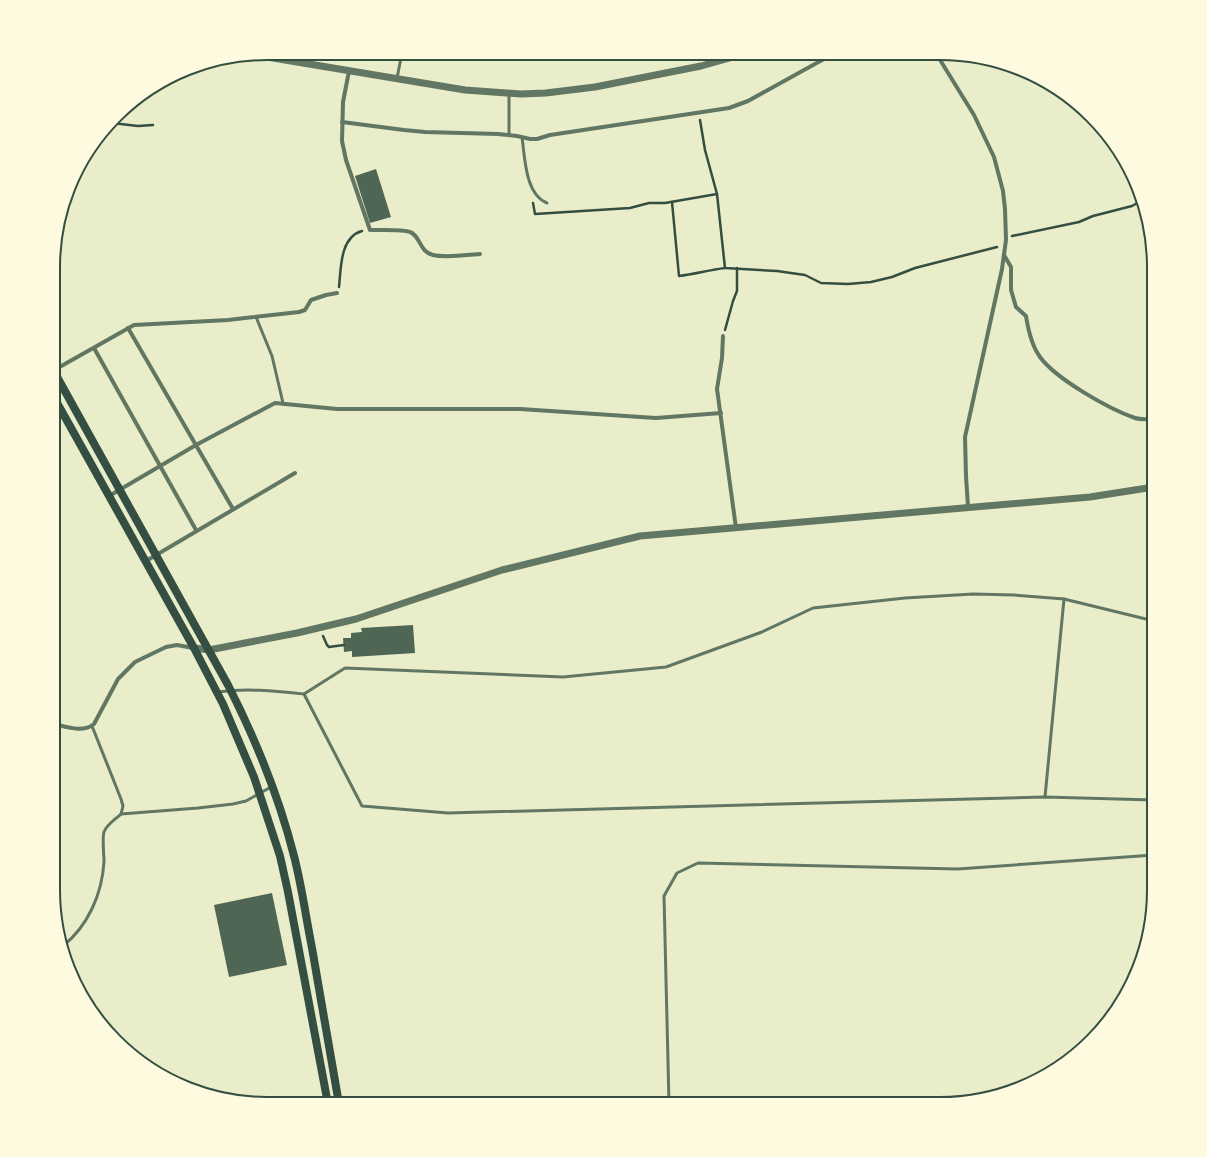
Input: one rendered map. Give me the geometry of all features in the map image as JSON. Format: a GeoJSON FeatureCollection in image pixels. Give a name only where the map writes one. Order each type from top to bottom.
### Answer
{"type":"FeatureCollection","features":[{"type":"Feature","properties":{"kind":"main road"},"geometry":{"type":"LineString","coordinates":[[60,382],[231,690],[273,786],[294,856],[302,894],[337,1097]]}},
{"type":"Feature","properties":{"kind":"main road"},"geometry":{"type":"LineString","coordinates":[[60,408],[194,648],[239,741],[260,794],[280,856],[288,892],[327,1097]]}},
{"type":"Feature","properties":{"kind":"street"},"geometry":{"type":"LineString","coordinates":[[284,60],[465,90],[509,94],[546,93],[595,87],[700,66],[722,60]]}},
{"type":"Feature","properties":{"kind":"street"},"geometry":{"type":"LineString","coordinates":[[940,60],[974,115],[994,157],[1003,191],[1006,237],[1000,282],[965,437],[968,506]]}},
{"type":"Feature","properties":{"kind":"street"},"geometry":{"type":"LineString","coordinates":[[342,122],[425,132],[509,135],[528,139],[537,139],[550,135],[729,108],[748,101],[821,61]]}},
{"type":"Feature","properties":{"kind":"street"},"geometry":{"type":"LineString","coordinates":[[349,71],[344,102],[342,141],[370,230],[410,232],[415,236],[423,249],[433,255],[480,254]]}},
{"type":"Feature","properties":{"kind":"street"},"geometry":{"type":"LineString","coordinates":[[1004,254],[1011,267],[1011,290],[1016,307],[1026,316],[1037,351],[1048,366],[1059,376],[1115,409],[1136,418],[1147,420]]}},
{"type":"Feature","properties":{"kind":"street"},"geometry":{"type":"LineString","coordinates":[[60,368],[128,328],[137,325],[228,320],[303,311],[311,300],[337,293]]}},
{"type":"Feature","properties":{"kind":"street"},"geometry":{"type":"LineString","coordinates":[[128,328],[233,509]]}},
{"type":"Feature","properties":{"kind":"street"},"geometry":{"type":"LineString","coordinates":[[723,336],[718,389],[736,528]]}},
{"type":"Feature","properties":{"kind":"street"},"geometry":{"type":"LineString","coordinates":[[94,348],[196,530]]}},
{"type":"Feature","properties":{"kind":"street"},"geometry":{"type":"LineString","coordinates":[[109,496],[272,404],[282,403],[337,409],[520,409],[656,418],[721,413]]}},
{"type":"Feature","properties":{"kind":"street"},"geometry":{"type":"LineString","coordinates":[[145,562],[196,530],[295,473]]}},
{"type":"Feature","properties":{"kind":"street"},"geometry":{"type":"LineString","coordinates":[[60,726],[80,729],[92,726],[118,679],[135,662],[166,647],[177,645],[209,650],[356,619],[502,570],[640,536],[968,506],[1090,497],[1147,488]]}},
{"type":"Feature","properties":{"kind":"lane"},"geometry":{"type":"LineString","coordinates":[[397,78],[401,60]]}},
{"type":"Feature","properties":{"kind":"lane"},"geometry":{"type":"LineString","coordinates":[[509,94],[509,135]]}},
{"type":"Feature","properties":{"kind":"lane"},"geometry":{"type":"LineString","coordinates":[[522,137],[531,185],[537,196],[547,203]]}},
{"type":"Feature","properties":{"kind":"lane"},"geometry":{"type":"LineString","coordinates":[[256,317],[272,356],[282,403]]}},
{"type":"Feature","properties":{"kind":"lane"},"geometry":{"type":"LineString","coordinates":[[216,692],[231,690],[258,690],[304,694],[345,668],[563,677],[666,666],[762,632],[814,608],[905,598],[973,594],[1014,594],[1064,598],[1147,619]]}},
{"type":"Feature","properties":{"kind":"lane"},"geometry":{"type":"LineString","coordinates":[[1045,796],[1064,598]]}},
{"type":"Feature","properties":{"kind":"lane"},"geometry":{"type":"LineString","coordinates":[[304,694],[362,806],[456,812],[1045,796],[1147,800]]}},
{"type":"Feature","properties":{"kind":"lane"},"geometry":{"type":"LineString","coordinates":[[92,726],[121,799],[123,806],[122,814]]}},
{"type":"Feature","properties":{"kind":"lane"},"geometry":{"type":"LineString","coordinates":[[67,943],[82,925],[96,903],[103,872],[105,830],[122,814],[233,804],[246,801],[273,786]]}},
{"type":"Feature","properties":{"kind":"lane"},"geometry":{"type":"LineString","coordinates":[[668,1097],[664,896],[677,873],[698,863],[958,869],[1147,856]]}},
{"type":"Feature","properties":{"kind":"path"},"geometry":{"type":"LineString","coordinates":[[699,113],[705,150],[717,194],[725,268]]}},
{"type":"Feature","properties":{"kind":"path"},"geometry":{"type":"LineString","coordinates":[[118,124],[152,126]]}},
{"type":"Feature","properties":{"kind":"path"},"geometry":{"type":"LineString","coordinates":[[531,185],[535,214],[630,208],[649,203],[672,202],[717,194]]}},
{"type":"Feature","properties":{"kind":"path"},"geometry":{"type":"LineString","coordinates":[[672,202],[679,276],[725,268],[737,268],[805,275],[821,282],[848,284],[871,282],[892,277],[915,268],[1005,245]]}},
{"type":"Feature","properties":{"kind":"path"},"geometry":{"type":"LineString","coordinates":[[1006,237],[1079,222],[1137,203]]}},
{"type":"Feature","properties":{"kind":"path"},"geometry":{"type":"LineString","coordinates":[[337,293],[339,291],[340,266],[348,241],[354,234],[370,230]]}},
{"type":"Feature","properties":{"kind":"path"},"geometry":{"type":"LineString","coordinates":[[723,336],[737,291],[737,268]]}},
{"type":"Feature","properties":{"kind":"path"},"geometry":{"type":"LineString","coordinates":[[329,647],[344,646]]}},
{"type":"Feature","properties":{"kind":"building"},"geometry":{"type":"Polygon","coordinates":[[[376,169],[391,217],[370,223],[355,176],[376,169]]]}},
{"type":"Feature","properties":{"kind":"building"},"geometry":{"type":"Polygon","coordinates":[[[413,625],[415,653],[352,657],[352,651],[344,652],[343,638],[351,638],[351,633],[362,632],[361,628],[413,625]]]}},
{"type":"Feature","properties":{"kind":"building"},"geometry":{"type":"Polygon","coordinates":[[[272,893],[287,965],[229,977],[214,905],[272,893]]]}}]}
